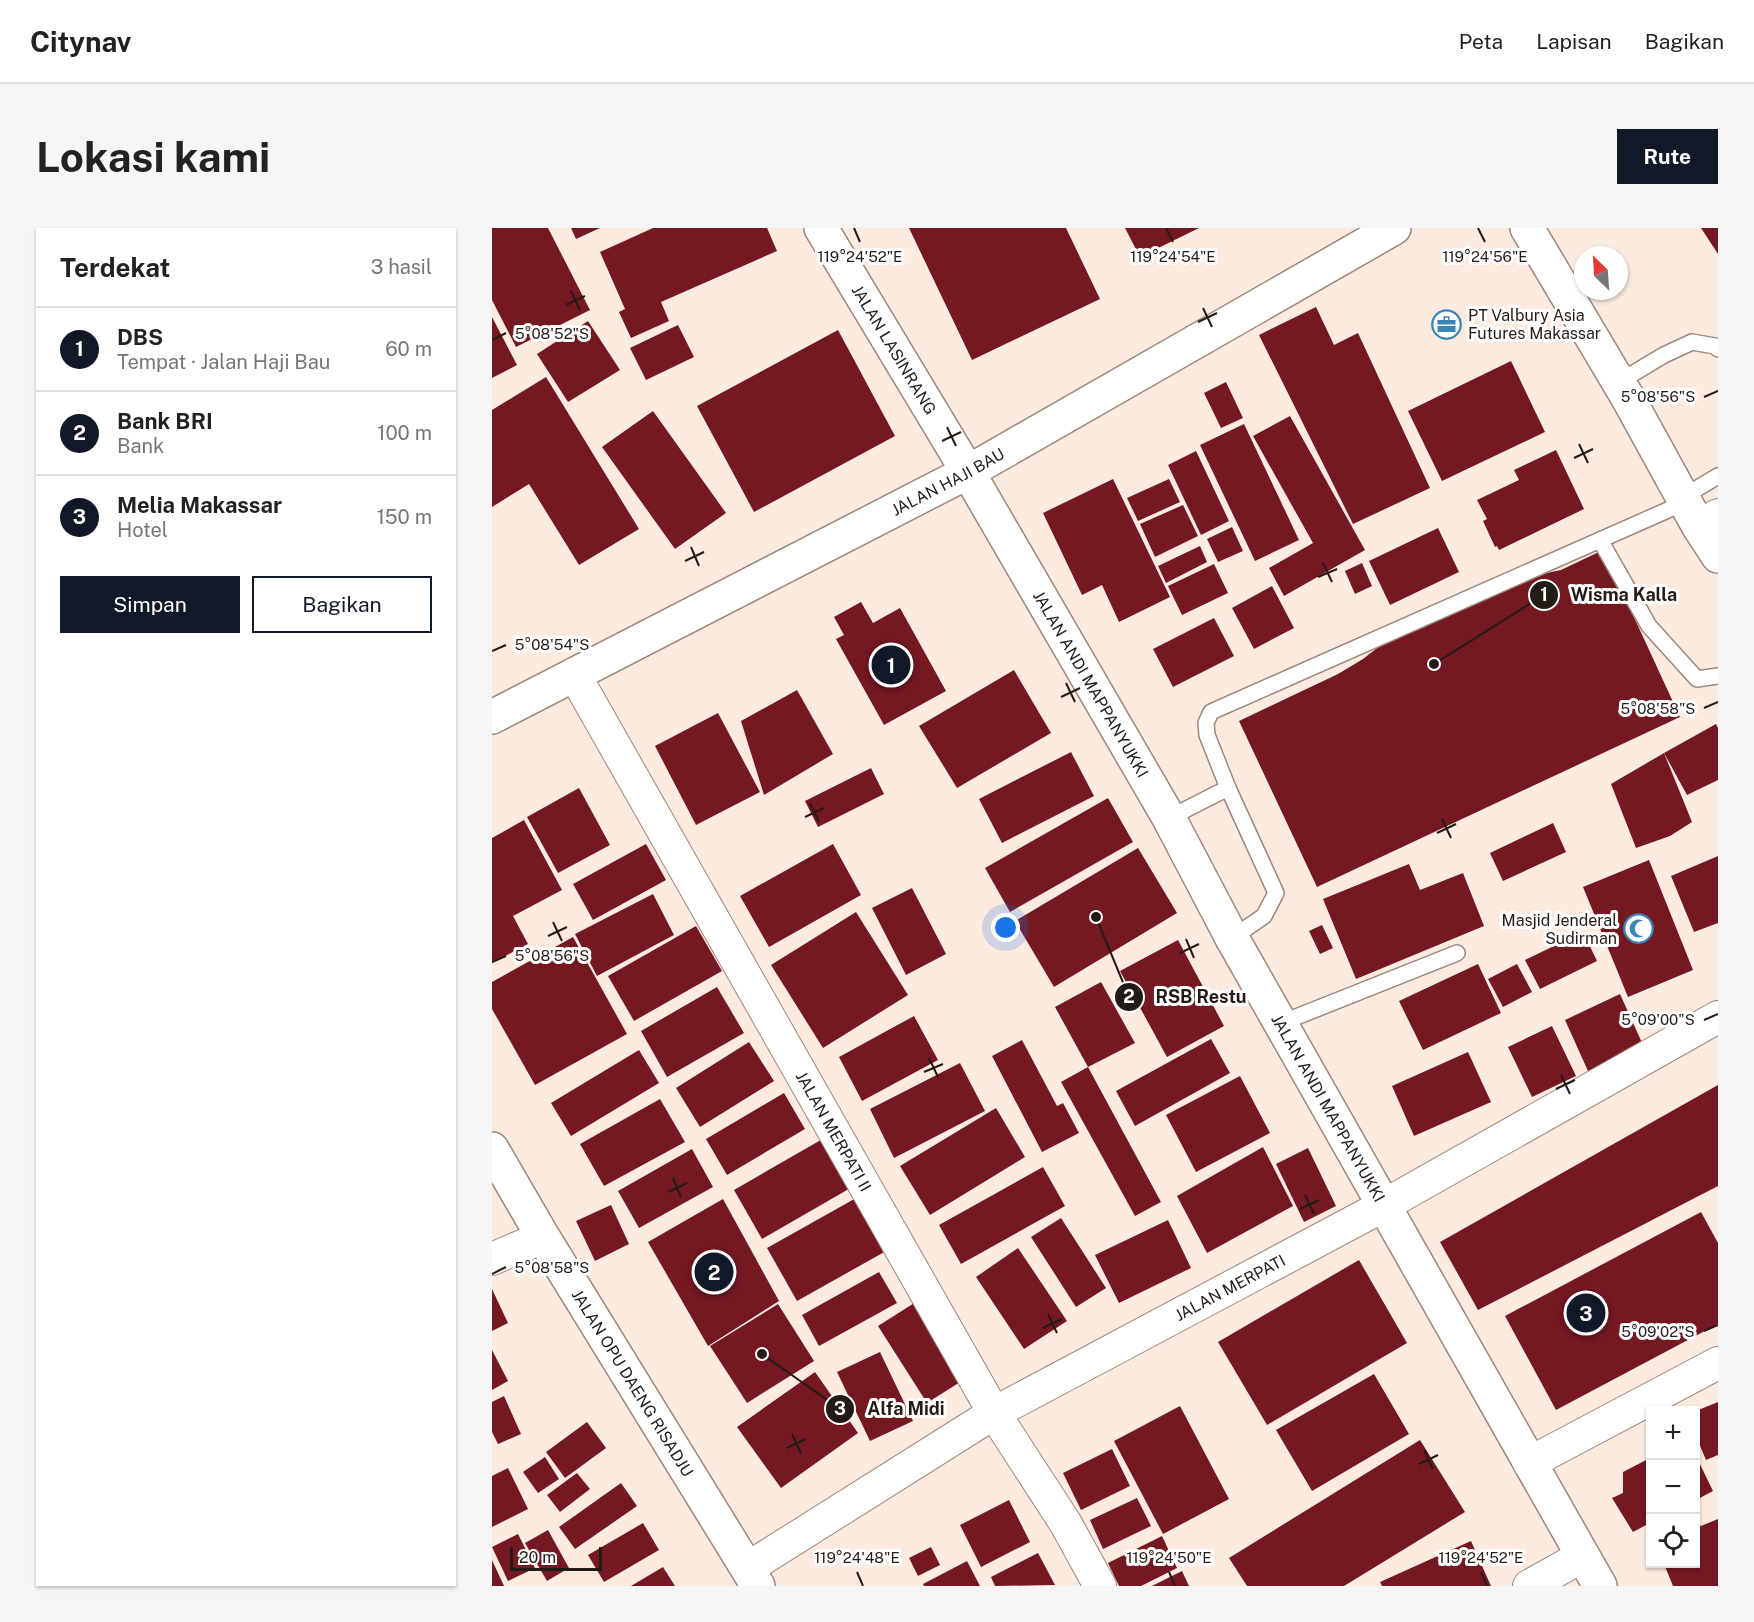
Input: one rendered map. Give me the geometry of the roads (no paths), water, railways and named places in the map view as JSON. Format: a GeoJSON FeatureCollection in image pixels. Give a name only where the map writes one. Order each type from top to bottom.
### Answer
{"type":"FeatureCollection","features":[{"type":"Feature","properties":{"kind":"main road","name":"JALAN LASINRANG"},"geometry":{"type":"LineString","coordinates":[[821,228],[968,472]]}},
{"type":"Feature","properties":{"kind":"main road","name":"JALAN HAJI BAU"},"geometry":{"type":"LineString","coordinates":[[492,717],[968,472],[1394,228]]}},
{"type":"Feature","properties":{"kind":"main road"},"geometry":{"type":"LineString","coordinates":[[1527,228],[1696,510],[1718,556]]}},
{"type":"Feature","properties":{"kind":"main road","name":"JALAN ANDI MAPPANYUKKI"},"geometry":{"type":"LineString","coordinates":[[968,472],[1169,818],[1232,938],[1581,1557],[1600,1586]]}},
{"type":"Feature","properties":{"kind":"main road","name":"JALAN OPU DAENG RISADJU"},"geometry":{"type":"LineString","coordinates":[[492,1149],[543,1237],[752,1577]]}},
{"type":"Feature","properties":{"kind":"street","name":"JALAN MERPATI II"},"geometry":{"type":"LineString","coordinates":[[574,674],[994,1413],[1066,1524],[1100,1586]]}},
{"type":"Feature","properties":{"kind":"street","name":"JALAN MERPATI"},"geometry":{"type":"LineString","coordinates":[[752,1577],[994,1413],[1383,1206],[1718,1017]]}},
{"type":"Feature","properties":{"kind":"street"},"geometry":{"type":"LineString","coordinates":[[492,1259],[543,1237]]}},
{"type":"Feature","properties":{"kind":"street"},"geometry":{"type":"LineString","coordinates":[[1529,1463],[1718,1363]]}},
{"type":"Feature","properties":{"kind":"street"},"geometry":{"type":"LineString","coordinates":[[1529,1586],[1581,1557]]}},
{"type":"Feature","properties":{"kind":"lane"},"geometry":{"type":"LineString","coordinates":[[1619,382],[1664,355],[1692,342],[1715,346],[1718,349]]}},
{"type":"Feature","properties":{"kind":"lane"},"geometry":{"type":"LineString","coordinates":[[1232,938],[1264,916],[1276,893],[1228,789],[1207,735],[1206,723],[1211,712],[1600,540],[1696,510],[1718,476]]}},
{"type":"Feature","properties":{"kind":"lane"},"geometry":{"type":"LineString","coordinates":[[1600,540],[1649,626],[1697,679],[1718,676]]}},
{"type":"Feature","properties":{"kind":"lane"},"geometry":{"type":"LineString","coordinates":[[1169,818],[1228,789]]}},
{"type":"Feature","properties":{"kind":"lane"},"geometry":{"type":"LineString","coordinates":[[1281,1023],[1457,953]]}},
{"type":"Feature","properties":{"kind":"place","name":"PT Valbury Asia Futures Makassar"},"geometry":{"type":"Point","coordinates":[1447,324]}},
{"type":"Feature","properties":{"kind":"place","name":"Wisma Kalla"},"geometry":{"type":"Point","coordinates":[1434,664]}},
{"type":"Feature","properties":{"kind":"place","name":"DBS"},"geometry":{"type":"Point","coordinates":[891,665]}},
{"type":"Feature","properties":{"kind":"place","name":"RSB Restu"},"geometry":{"type":"Point","coordinates":[1096,917]}},
{"type":"Feature","properties":{"kind":"place","name":"Masjid Jenderal Sudirman"},"geometry":{"type":"Point","coordinates":[1638,929]}},
{"type":"Feature","properties":{"kind":"place","name":"Bank BRI"},"geometry":{"type":"Point","coordinates":[714,1272]}},
{"type":"Feature","properties":{"kind":"place","name":"Melia Makassar"},"geometry":{"type":"Point","coordinates":[1586,1313]}},
{"type":"Feature","properties":{"kind":"place","name":"Alfa Midi"},"geometry":{"type":"Point","coordinates":[762,1354]}}]}
